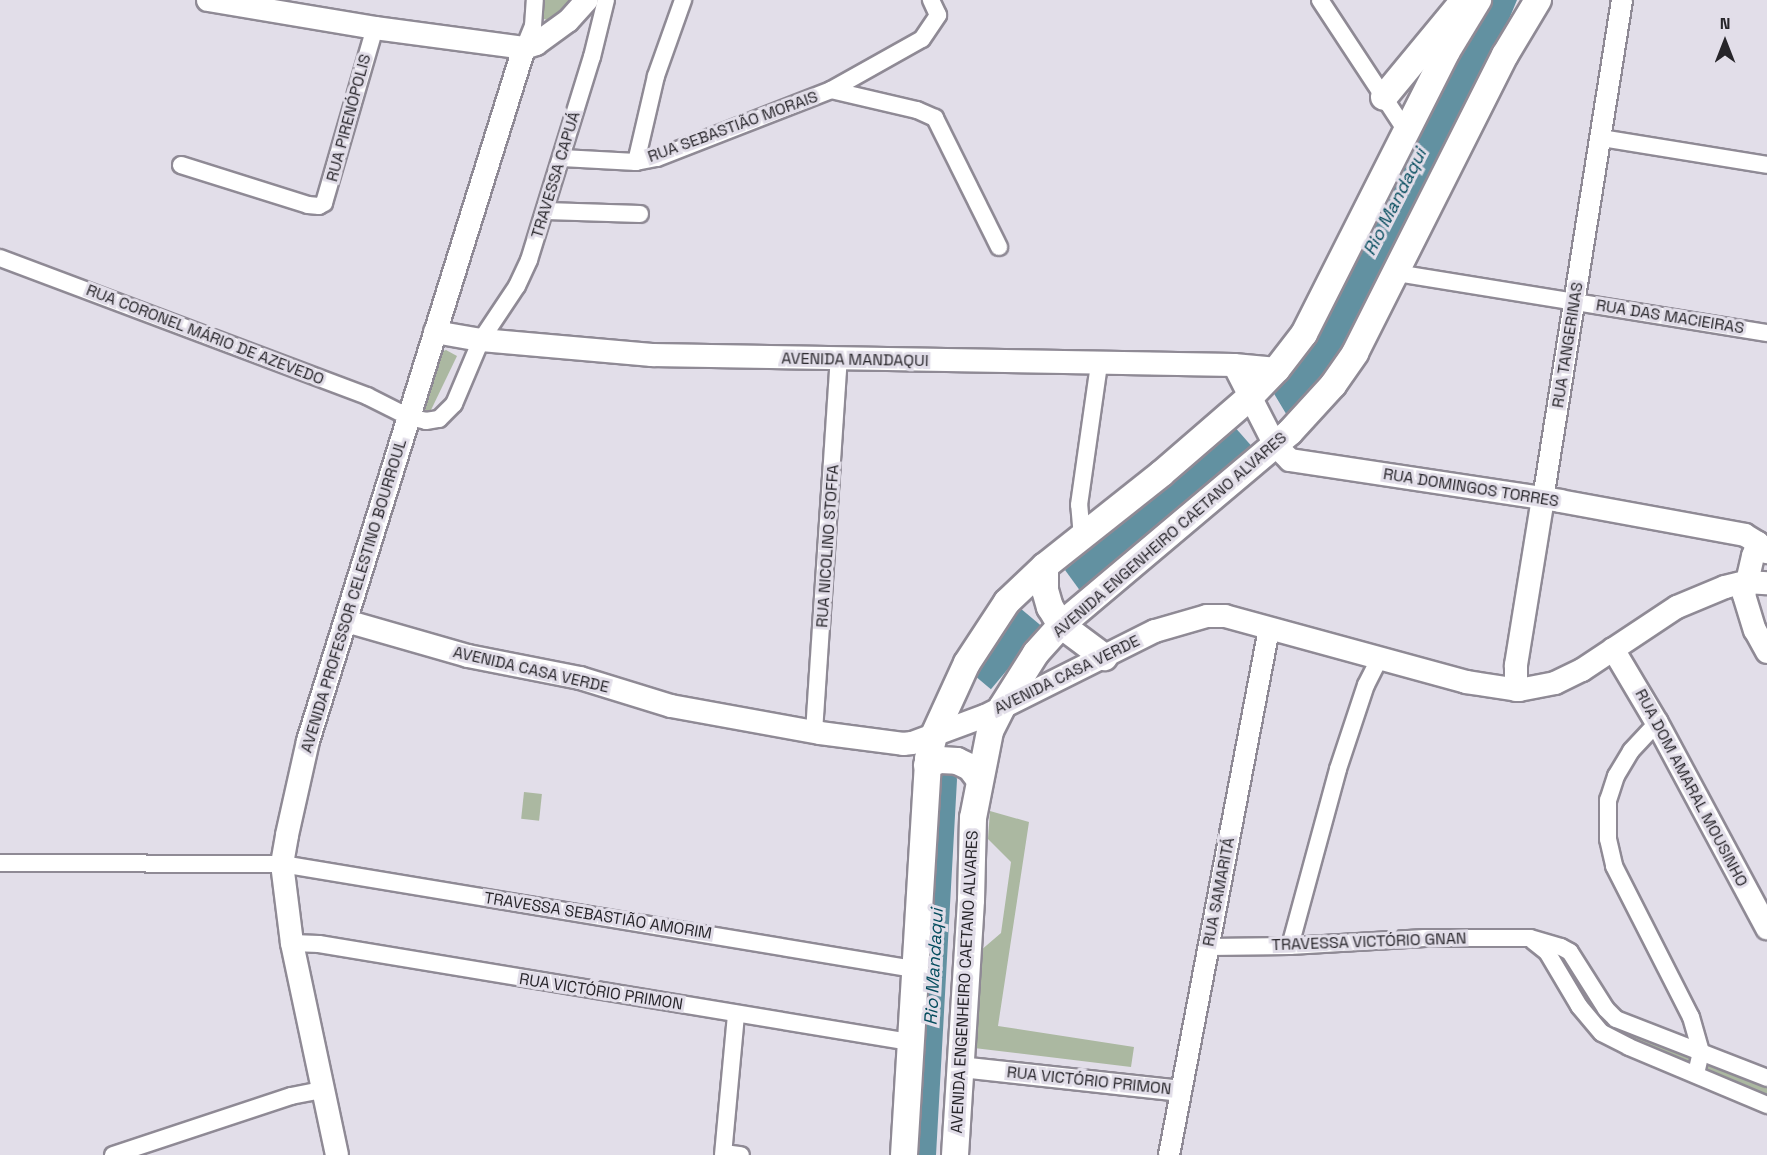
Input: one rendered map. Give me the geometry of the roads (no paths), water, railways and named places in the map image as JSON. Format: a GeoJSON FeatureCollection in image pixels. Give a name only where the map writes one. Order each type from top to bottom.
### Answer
{"type":"FeatureCollection","features":[{"type":"Feature","properties":{"kind":"main road"},"geometry":{"type":"LineString","coordinates":[[208,0],[375,28],[524,48],[536,44],[568,21],[587,0]]}},
{"type":"Feature","properties":{"kind":"main road"},"geometry":{"type":"LineString","coordinates":[[1384,97],[1464,0]]}},
{"type":"Feature","properties":{"kind":"main road"},"geometry":{"type":"LineString","coordinates":[[904,1155],[927,765],[934,735],[968,663],[1007,602],[1045,566],[1249,398],[1304,334],[1447,51],[1478,0]]}},
{"type":"Feature","properties":{"kind":"main road","name":"AVENIDA ENGENHEIRO CAETANO ALVARES"},"geometry":{"type":"LineString","coordinates":[[955,1155],[971,900],[973,818],[990,731],[1002,707],[1036,653],[1061,625],[1308,415],[1350,361],[1505,55],[1538,0]]}},
{"type":"Feature","properties":{"kind":"main road","name":"AVENIDA PROFESSOR CELESTINO BOURROUL"},"geometry":{"type":"LineString","coordinates":[[337,1155],[292,943],[282,864],[308,741],[524,48]]}},
{"type":"Feature","properties":{"kind":"main road","name":"AVENIDA MANDAQUI"},"geometry":{"type":"LineString","coordinates":[[435,332],[481,340],[652,355],[1099,365],[1233,365],[1276,369]]}},
{"type":"Feature","properties":{"kind":"main road","name":"RUA DOMINGOS TORRES"},"geometry":{"type":"LineString","coordinates":[[1233,365],[1275,445],[1290,460],[1543,499],[1745,535],[1764,544]]}},
{"type":"Feature","properties":{"kind":"main road","name":"RUA TANGERINAS"},"geometry":{"type":"LineString","coordinates":[[1516,690],[1516,665],[1543,499]]}},
{"type":"Feature","properties":{"kind":"main road"},"geometry":{"type":"LineString","coordinates":[[1764,544],[1756,582],[1744,595],[1748,611],[1767,652]]}},
{"type":"Feature","properties":{"kind":"main road"},"geometry":{"type":"LineString","coordinates":[[1045,566],[1045,590],[1050,608],[1061,625],[1104,657]]}},
{"type":"Feature","properties":{"kind":"main road","name":"AVENIDA CASA VERDE"},"geometry":{"type":"LineString","coordinates":[[346,621],[468,656],[580,678],[671,706],[814,732],[903,744],[934,735],[1002,707],[1155,631],[1207,616],[1225,616],[1466,682],[1516,690],[1537,689],[1582,670],[1677,607],[1725,587],[1756,582]]}},
{"type":"Feature","properties":{"kind":"main road","name":"RUA DOM AMARAL MOUSINHO"},"geometry":{"type":"LineString","coordinates":[[1613,649],[1657,723],[1767,928]]}},
{"type":"Feature","properties":{"kind":"main road"},"geometry":{"type":"LineString","coordinates":[[927,765],[940,759],[957,761],[969,767],[979,779]]}},
{"type":"Feature","properties":{"kind":"street"},"geometry":{"type":"LineString","coordinates":[[524,48],[533,26],[535,0]]}},
{"type":"Feature","properties":{"kind":"street","name":"TRAVESSA CAPUÁ"},"geometry":{"type":"LineString","coordinates":[[409,417],[426,421],[446,414],[465,381],[481,340],[521,277],[546,211],[592,57],[606,0]]}},
{"type":"Feature","properties":{"kind":"street"},"geometry":{"type":"LineString","coordinates":[[636,162],[656,76],[683,0]]}},
{"type":"Feature","properties":{"kind":"street"},"geometry":{"type":"LineString","coordinates":[[1320,0],[1406,131]]}},
{"type":"Feature","properties":{"kind":"street","name":"RUA TANGERINAS"},"geometry":{"type":"LineString","coordinates":[[1543,499],[1622,0]]}},
{"type":"Feature","properties":{"kind":"street"},"geometry":{"type":"LineString","coordinates":[[831,90],[922,39],[934,8]]}},
{"type":"Feature","properties":{"kind":"street","name":"RUA PIRENÓPOLIS"},"geometry":{"type":"LineString","coordinates":[[181,165],[308,206],[319,206],[324,203],[375,28]]}},
{"type":"Feature","properties":{"kind":"street","name":"RUA SEBASTIÃO MORAIS"},"geometry":{"type":"LineString","coordinates":[[562,158],[636,162],[657,158],[831,90],[917,110],[935,118],[999,247]]}},
{"type":"Feature","properties":{"kind":"street"},"geometry":{"type":"LineString","coordinates":[[1601,138],[1767,165]]}},
{"type":"Feature","properties":{"kind":"street"},"geometry":{"type":"LineString","coordinates":[[546,211],[640,214]]}},
{"type":"Feature","properties":{"kind":"street","name":"RUA CORONEL MÁRIO DE AZEVEDO"},"geometry":{"type":"LineString","coordinates":[[0,258],[336,384],[409,417]]}},
{"type":"Feature","properties":{"kind":"street","name":"RUA DAS MACIEIRAS"},"geometry":{"type":"LineString","coordinates":[[1396,273],[1767,333]]}},
{"type":"Feature","properties":{"kind":"street","name":"RUA NICOLINO STOFFA"},"geometry":{"type":"LineString","coordinates":[[814,732],[839,360]]}},
{"type":"Feature","properties":{"kind":"street"},"geometry":{"type":"LineString","coordinates":[[1082,537],[1079,505],[1099,365]]}},
{"type":"Feature","properties":{"kind":"street","name":"RUA SAMARITÁ"},"geometry":{"type":"LineString","coordinates":[[1169,1155],[1269,629]]}},
{"type":"Feature","properties":{"kind":"street"},"geometry":{"type":"LineString","coordinates":[[1290,946],[1338,769],[1366,685],[1379,658]]}},
{"type":"Feature","properties":{"kind":"street"},"geometry":{"type":"LineString","coordinates":[[1657,723],[1631,751],[1616,776],[1608,800],[1608,839],[1614,866],[1691,1017],[1701,1052],[1696,1074]]}},
{"type":"Feature","properties":{"kind":"street","name":"TRAVESSA SEBASTIÃO AMORIM"},"geometry":{"type":"LineString","coordinates":[[0,863],[282,864],[914,969]]}},
{"type":"Feature","properties":{"kind":"street","name":"TRAVESSA VICTÓRIO GNAN"},"geometry":{"type":"LineString","coordinates":[[1209,947],[1290,946],[1425,938],[1530,938],[1561,946],[1570,952],[1606,1009],[1616,1019],[1767,1078]]}},
{"type":"Feature","properties":{"kind":"street"},"geometry":{"type":"LineString","coordinates":[[1530,938],[1547,952],[1579,1005],[1602,1033],[1629,1047],[1765,1104]]}},
{"type":"Feature","properties":{"kind":"street","name":"RUA VICTÓRIO PRIMON"},"geometry":{"type":"LineString","coordinates":[[292,943],[319,944],[909,1042]]}},
{"type":"Feature","properties":{"kind":"street"},"geometry":{"type":"LineString","coordinates":[[736,1014],[724,1154],[741,1155]]}},
{"type":"Feature","properties":{"kind":"street","name":"RUA VICTÓRIO PRIMON"},"geometry":{"type":"LineString","coordinates":[[960,1067],[1181,1091]]}},
{"type":"Feature","properties":{"kind":"street"},"geometry":{"type":"LineString","coordinates":[[113,1155],[291,1096],[322,1090]]}},
{"type":"Feature","properties":{"kind":"water"},"geometry":{"type":"Polygon","coordinates":[[[1486,0],[1517,0],[1502,36],[1364,319],[1333,367],[1288,417],[1273,392],[1312,344],[1331,311],[1385,196],[1486,0]]]}},
{"type":"Feature","properties":{"kind":"water"},"geometry":{"type":"Polygon","coordinates":[[[1233,425],[1255,450],[1081,592],[1065,570],[1233,425]]]}},
{"type":"Feature","properties":{"kind":"water"},"geometry":{"type":"Polygon","coordinates":[[[1020,608],[1043,627],[991,689],[968,670],[1020,608]]]}},
{"type":"Feature","properties":{"kind":"waterway","name":"Rio Mandaqui"},"geometry":{"type":"LineString","coordinates":[[924,1155],[945,780]]}}]}
